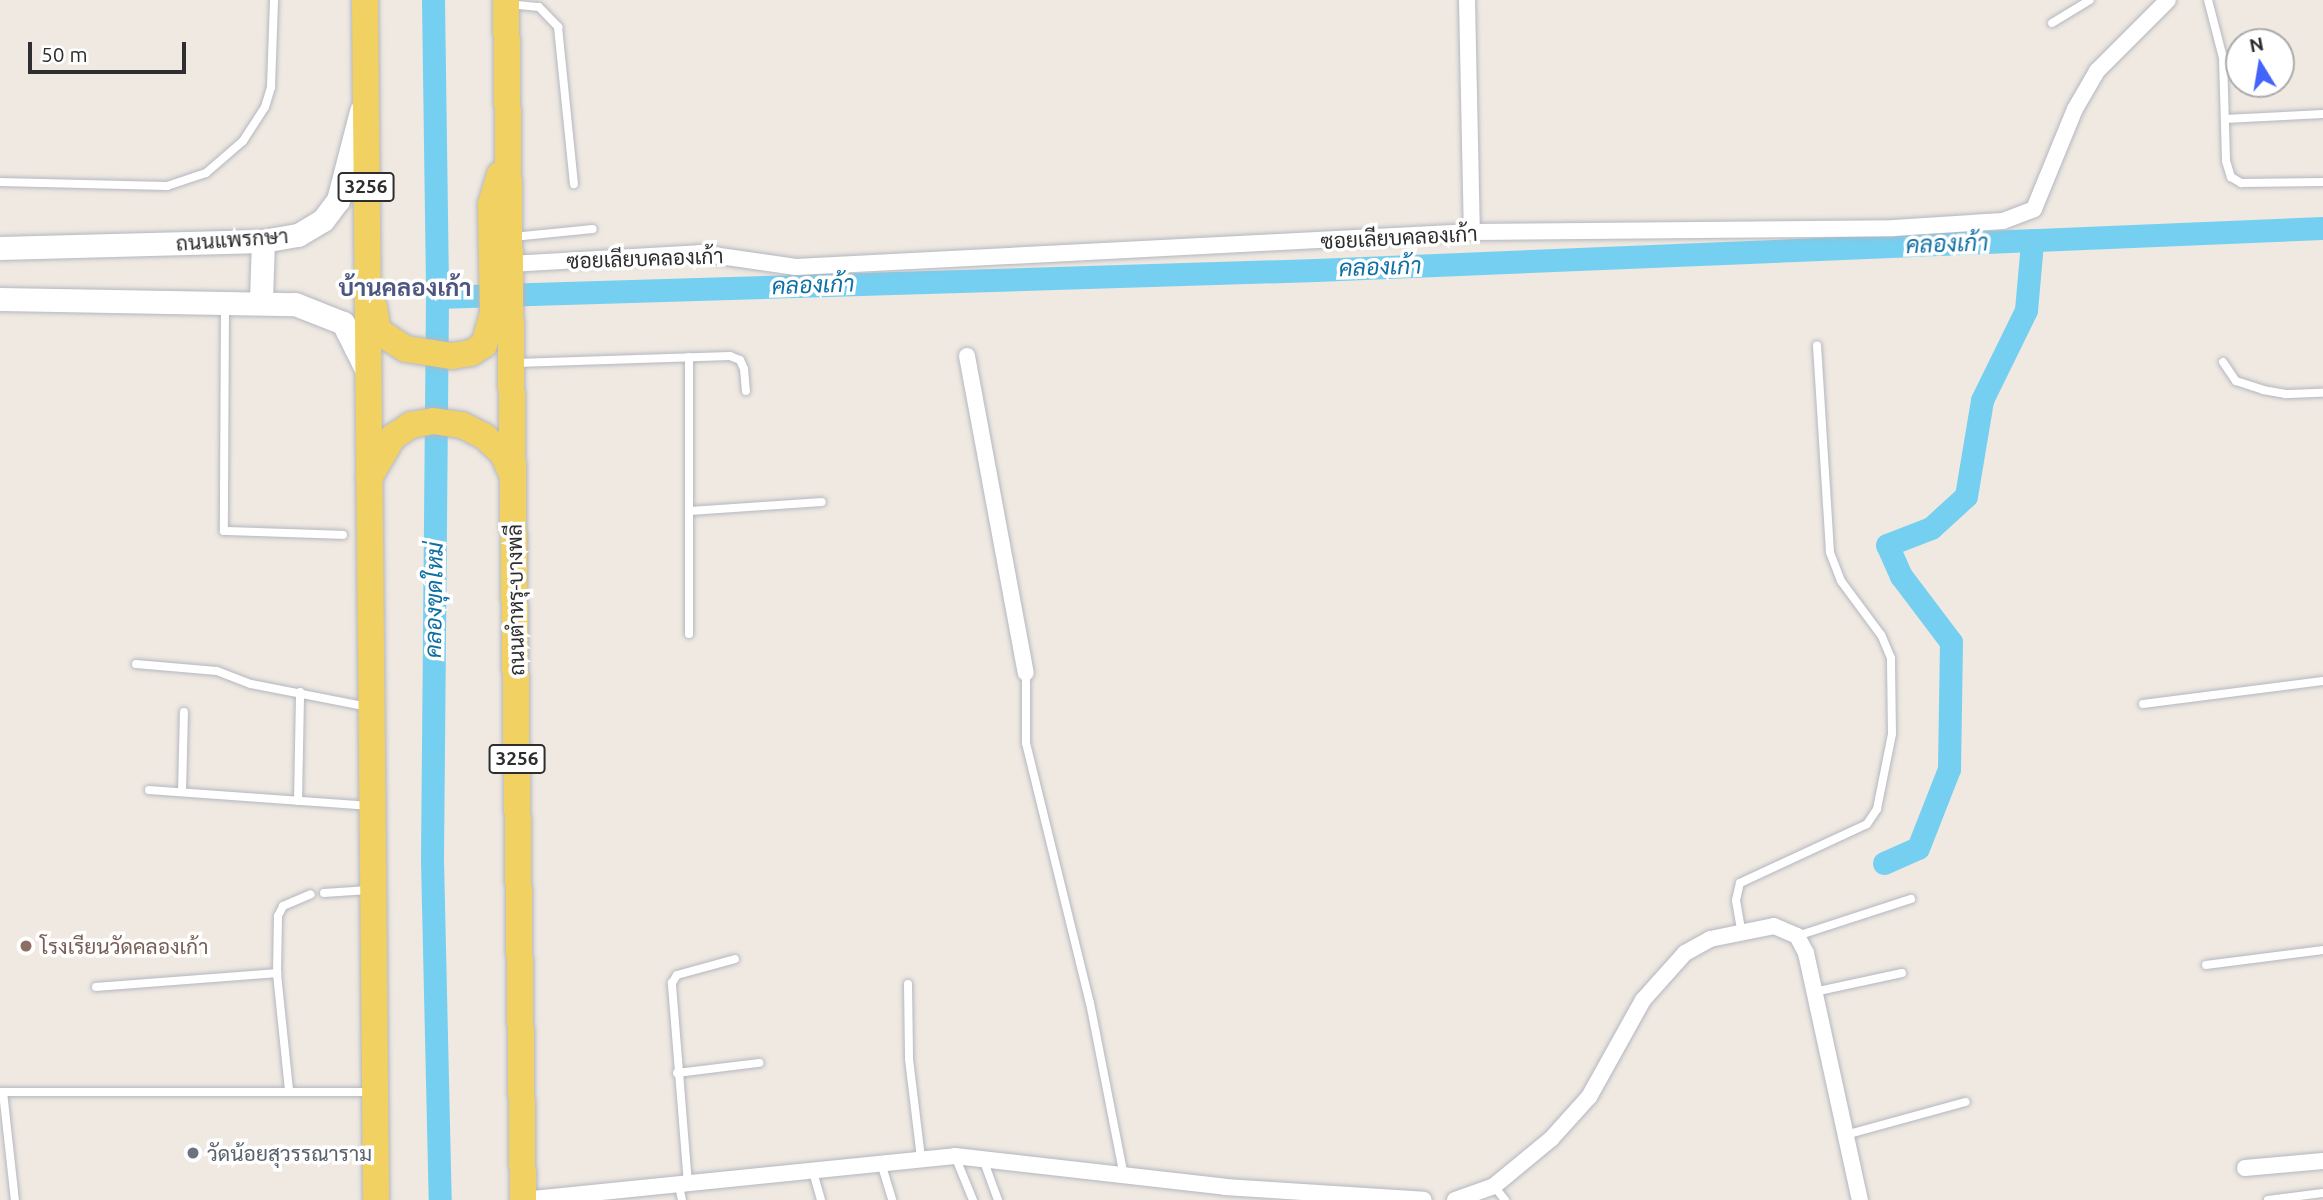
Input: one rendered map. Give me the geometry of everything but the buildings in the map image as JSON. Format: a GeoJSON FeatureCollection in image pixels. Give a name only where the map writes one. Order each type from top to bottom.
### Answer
{"type":"FeatureCollection","features":[{"type":"Feature","properties":{"kind":"main road","name":"3256"},"geometry":{"type":"LineString","coordinates":[[365,0],[376,1200]]}},
{"type":"Feature","properties":{"kind":"main road","name":"ถนนตำหรุ-บางพลี"},"geometry":{"type":"LineString","coordinates":[[506,2],[510,237],[504,272],[502,319],[513,363],[523,1200]]}},
{"type":"Feature","properties":{"kind":"main road"},"geometry":{"type":"LineString","coordinates":[[366,39],[373,135],[374,316],[378,331],[393,344],[428,354],[471,353],[487,341],[502,319]]}},
{"type":"Feature","properties":{"kind":"main road","name":"ถนนแพรกษา"},"geometry":{"type":"LineString","coordinates":[[0,248],[263,241],[298,235],[331,212],[366,92]]}},
{"type":"Feature","properties":{"kind":"main road"},"geometry":{"type":"LineString","coordinates":[[504,272],[491,204],[508,158]]}},
{"type":"Feature","properties":{"kind":"main road"},"geometry":{"type":"LineString","coordinates":[[261,300],[263,241]]}},
{"type":"Feature","properties":{"kind":"main road"},"geometry":{"type":"LineString","coordinates":[[0,299],[261,300],[295,304],[332,316],[351,332],[367,373]]}},
{"type":"Feature","properties":{"kind":"main road"},"geometry":{"type":"LineString","coordinates":[[368,480],[393,438],[411,425],[433,421],[472,429],[503,454],[514,477]]}},
{"type":"Feature","properties":{"kind":"street"},"geometry":{"type":"LineString","coordinates":[[1467,0],[1472,232]]}},
{"type":"Feature","properties":{"kind":"street","name":"ซอยเลียบคลองเก้า"},"geometry":{"type":"LineString","coordinates":[[504,272],[699,253],[796,267],[1472,232],[1894,228],[2019,218],[2034,209],[2046,187],[2075,109],[2098,71],[2168,0]]}},
{"type":"Feature","properties":{"kind":"street"},"geometry":{"type":"LineString","coordinates":[[967,356],[1026,673]]}},
{"type":"Feature","properties":{"kind":"street"},"geometry":{"type":"LineString","coordinates":[[1455,1200],[1494,1186],[1550,1139],[1589,1097],[1659,978],[1685,953],[1710,939],[1741,929],[1774,926],[1797,936],[1806,953],[1860,1200]]}},
{"type":"Feature","properties":{"kind":"street"},"geometry":{"type":"LineString","coordinates":[[523,1200],[643,1194],[954,1156],[1124,1177],[1228,1194],[1423,1200]]}},
{"type":"Feature","properties":{"kind":"street"},"geometry":{"type":"LineString","coordinates":[[2245,1168],[2323,1161]]}},
{"type":"Feature","properties":{"kind":"lane"},"geometry":{"type":"LineString","coordinates":[[0,182],[167,187],[206,173],[243,141],[265,107],[271,87],[274,0]]}},
{"type":"Feature","properties":{"kind":"lane"},"geometry":{"type":"LineString","coordinates":[[2052,23],[2090,0]]}},
{"type":"Feature","properties":{"kind":"lane"},"geometry":{"type":"LineString","coordinates":[[2208,0],[2223,58],[2231,177],[2241,183],[2323,182]]}},
{"type":"Feature","properties":{"kind":"lane"},"geometry":{"type":"LineString","coordinates":[[506,2],[539,7],[558,26],[574,184]]}},
{"type":"Feature","properties":{"kind":"lane"},"geometry":{"type":"LineString","coordinates":[[2225,119],[2323,114]]}},
{"type":"Feature","properties":{"kind":"lane"},"geometry":{"type":"LineString","coordinates":[[510,237],[593,229]]}},
{"type":"Feature","properties":{"kind":"lane"},"geometry":{"type":"LineString","coordinates":[[0,235],[0,248]]}},
{"type":"Feature","properties":{"kind":"lane"},"geometry":{"type":"LineString","coordinates":[[225,300],[224,531],[343,535]]}},
{"type":"Feature","properties":{"kind":"lane"},"geometry":{"type":"LineString","coordinates":[[1741,929],[1735,900],[1740,883],[1867,824],[1877,809],[1892,734],[1891,658],[1881,635],[1841,581],[1830,552],[1817,345]]}},
{"type":"Feature","properties":{"kind":"lane"},"geometry":{"type":"LineString","coordinates":[[513,363],[730,356],[740,360],[747,391]]}},
{"type":"Feature","properties":{"kind":"lane"},"geometry":{"type":"LineString","coordinates":[[689,357],[689,634]]}},
{"type":"Feature","properties":{"kind":"lane"},"geometry":{"type":"LineString","coordinates":[[2223,362],[2236,381],[2263,390],[2287,394],[2323,393]]}},
{"type":"Feature","properties":{"kind":"lane"},"geometry":{"type":"LineString","coordinates":[[690,511],[822,502]]}},
{"type":"Feature","properties":{"kind":"lane"},"geometry":{"type":"LineString","coordinates":[[136,664],[217,670],[251,684],[370,707]]}},
{"type":"Feature","properties":{"kind":"lane"},"geometry":{"type":"LineString","coordinates":[[1026,673],[1026,743],[1090,1003],[1124,1177]]}},
{"type":"Feature","properties":{"kind":"lane"},"geometry":{"type":"LineString","coordinates":[[2143,704],[2323,681]]}},
{"type":"Feature","properties":{"kind":"lane"},"geometry":{"type":"LineString","coordinates":[[298,801],[300,692]]}},
{"type":"Feature","properties":{"kind":"lane"},"geometry":{"type":"LineString","coordinates":[[182,792],[184,712]]}},
{"type":"Feature","properties":{"kind":"lane"},"geometry":{"type":"LineString","coordinates":[[149,790],[371,806]]}},
{"type":"Feature","properties":{"kind":"lane"},"geometry":{"type":"LineString","coordinates":[[324,892],[372,890]]}},
{"type":"Feature","properties":{"kind":"lane"},"geometry":{"type":"LineString","coordinates":[[289,1090],[277,973],[278,916],[293,899],[311,894]]}},
{"type":"Feature","properties":{"kind":"lane"},"geometry":{"type":"LineString","coordinates":[[1797,936],[1911,900]]}},
{"type":"Feature","properties":{"kind":"lane"},"geometry":{"type":"LineString","coordinates":[[2206,965],[2323,950]]}},
{"type":"Feature","properties":{"kind":"lane"},"geometry":{"type":"LineString","coordinates":[[683,1189],[671,983],[677,975],[734,959]]}},
{"type":"Feature","properties":{"kind":"lane"},"geometry":{"type":"LineString","coordinates":[[96,988],[277,973]]}},
{"type":"Feature","properties":{"kind":"lane"},"geometry":{"type":"LineString","coordinates":[[1814,992],[1902,974]]}},
{"type":"Feature","properties":{"kind":"lane"},"geometry":{"type":"LineString","coordinates":[[908,984],[909,1059],[921,1158]]}},
{"type":"Feature","properties":{"kind":"lane"},"geometry":{"type":"LineString","coordinates":[[677,1073],[759,1063]]}},
{"type":"Feature","properties":{"kind":"lane"},"geometry":{"type":"LineString","coordinates":[[15,1200],[2,1092],[374,1092]]}},
{"type":"Feature","properties":{"kind":"lane"},"geometry":{"type":"LineString","coordinates":[[1845,1135],[1966,1102]]}},
{"type":"Feature","properties":{"kind":"lane"},"geometry":{"type":"LineString","coordinates":[[954,1156],[973,1200]]}},
{"type":"Feature","properties":{"kind":"lane"},"geometry":{"type":"LineString","coordinates":[[983,1159],[998,1200]]}},
{"type":"Feature","properties":{"kind":"lane"},"geometry":{"type":"LineString","coordinates":[[881,1163],[892,1200]]}},
{"type":"Feature","properties":{"kind":"lane"},"geometry":{"type":"LineString","coordinates":[[813,1172],[821,1200]]}},
{"type":"Feature","properties":{"kind":"lane"},"geometry":{"type":"LineString","coordinates":[[1494,1186],[1505,1200]]}},
{"type":"Feature","properties":{"kind":"lane"},"geometry":{"type":"LineString","coordinates":[[2268,1200],[2323,1193]]}},
{"type":"Feature","properties":{"kind":"waterway","name":"คลองขุดใหม่"},"geometry":{"type":"LineString","coordinates":[[433,0],[437,297],[432,860],[440,1200]]}},
{"type":"Feature","properties":{"kind":"waterway","name":"คลองเก้า"},"geometry":{"type":"LineString","coordinates":[[437,297],[1316,270],[2323,228]]}},
{"type":"Feature","properties":{"kind":"waterway"},"geometry":{"type":"LineString","coordinates":[[1884,863],[1918,848],[1949,769],[1951,642],[1901,576],[1887,545],[1931,528],[1966,496],[1982,400],[2026,310],[2032,243]]}},
{"type":"Feature","properties":{"kind":"place","name":"โรงเรียนวัดคลองเก้า"},"geometry":{"type":"Point","coordinates":[26,946]}},
{"type":"Feature","properties":{"kind":"place","name":"วัดน้อยสุวรรณาราม"},"geometry":{"type":"Point","coordinates":[193,1153]}},
{"type":"Feature","properties":{"kind":"district","name":"บ้านคลองเก้า"},"geometry":{"type":"Point","coordinates":[405,288]}}]}
